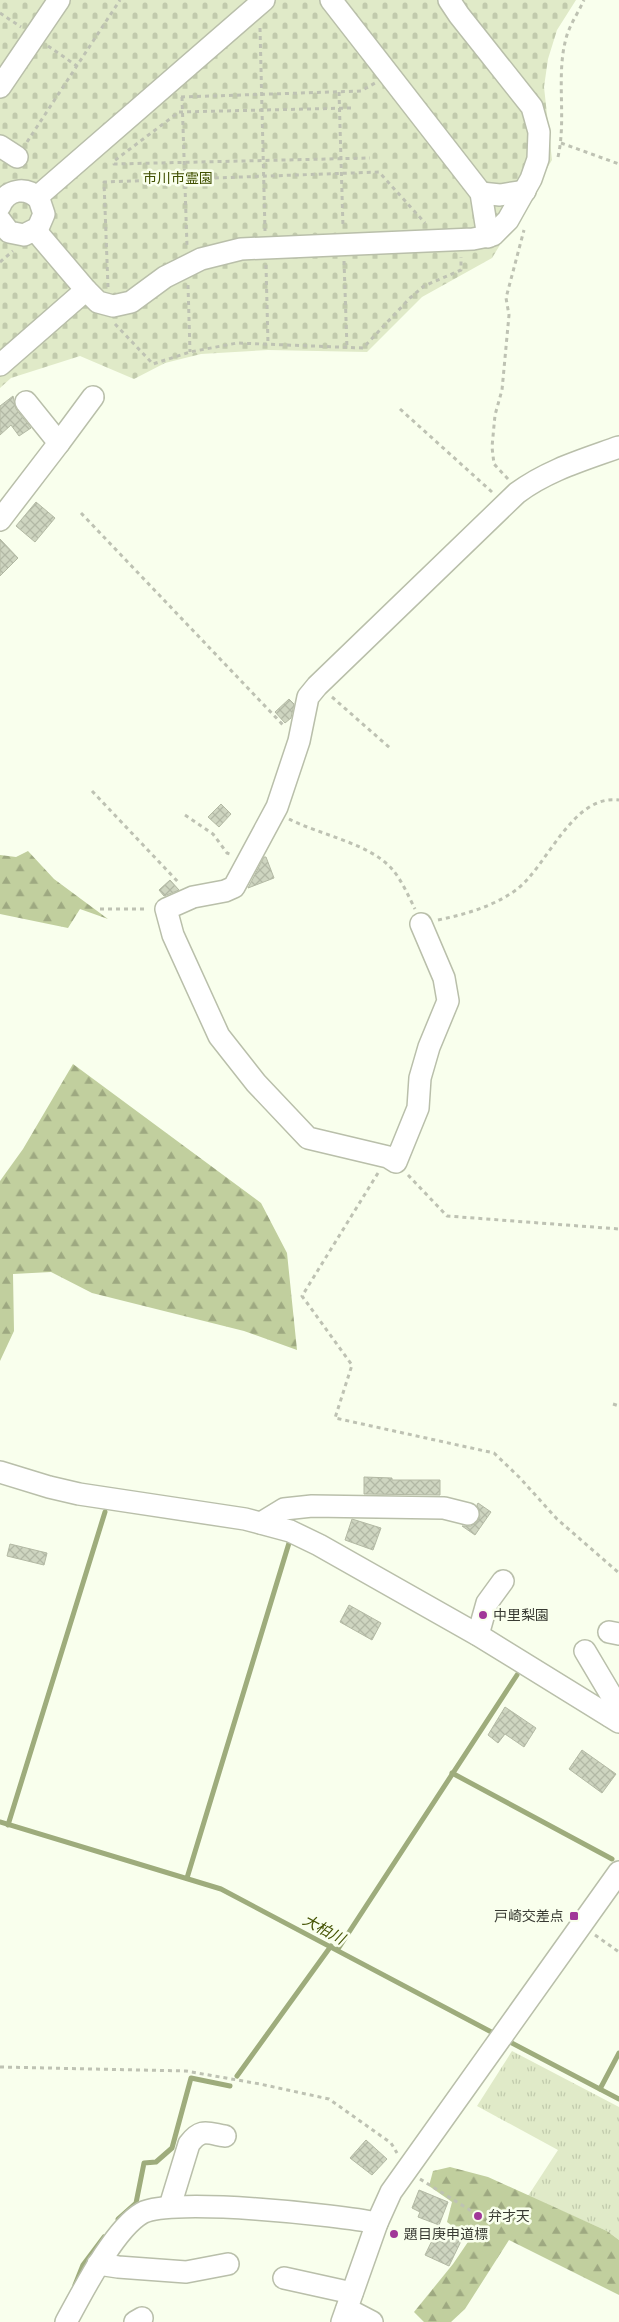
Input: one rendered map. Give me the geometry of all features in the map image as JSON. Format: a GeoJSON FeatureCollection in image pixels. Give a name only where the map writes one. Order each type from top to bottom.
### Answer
{"type":"FeatureCollection","features":[{"type":"Feature","properties":{"kind":"street"},"geometry":{"type":"LineString","coordinates":[[0,87],[59,0]]}},
{"type":"Feature","properties":{"kind":"street"},"geometry":{"type":"LineString","coordinates":[[37,198],[264,0]]}},
{"type":"Feature","properties":{"kind":"street"},"geometry":{"type":"LineString","coordinates":[[331,0],[481,193],[488,237]]}},
{"type":"Feature","properties":{"kind":"street"},"geometry":{"type":"LineString","coordinates":[[35,230],[97,299],[123,305],[131,302],[165,277],[201,259],[228,252],[265,248],[488,237],[501,229],[525,191],[538,159],[540,143],[534,113],[449,0]]}},
{"type":"Feature","properties":{"kind":"street"},"geometry":{"type":"LineString","coordinates":[[21,190],[31,193],[37,198],[42,204],[44,214],[41,224],[35,230],[29,234],[19,235],[9,232],[2,211],[21,190]]}},
{"type":"Feature","properties":{"kind":"street"},"geometry":{"type":"LineString","coordinates":[[481,193],[500,195],[525,191]]}},
{"type":"Feature","properties":{"kind":"street"},"geometry":{"type":"LineString","coordinates":[[3,358],[97,299]]}},
{"type":"Feature","properties":{"kind":"street"},"geometry":{"type":"LineString","coordinates":[[3,509],[59,443],[93,397]]}},
{"type":"Feature","properties":{"kind":"street"},"geometry":{"type":"LineString","coordinates":[[26,402],[59,443]]}},
{"type":"Feature","properties":{"kind":"street"},"geometry":{"type":"LineString","coordinates":[[421,924],[444,978],[448,1001],[429,1047],[420,1078],[418,1108],[392,1160],[308,1138],[256,1083],[219,1036],[173,935],[166,909],[193,897],[225,891],[234,887],[277,806],[298,741],[308,697],[317,686],[511,498],[538,478],[619,447]]}},
{"type":"Feature","properties":{"kind":"street"},"geometry":{"type":"LineString","coordinates":[[0,1472],[78,1494],[261,1523],[290,1531],[320,1545],[478,1635],[614,1719]]}},
{"type":"Feature","properties":{"kind":"street"},"geometry":{"type":"LineString","coordinates":[[261,1523],[284,1509],[312,1506],[444,1508],[468,1514]]}},
{"type":"Feature","properties":{"kind":"street"},"geometry":{"type":"LineString","coordinates":[[478,1635],[487,1603],[503,1581]]}},
{"type":"Feature","properties":{"kind":"street"},"geometry":{"type":"LineString","coordinates":[[585,1652],[614,1700],[614,1719]]}},
{"type":"Feature","properties":{"kind":"street"},"geometry":{"type":"LineString","coordinates":[[347,2308],[377,2223],[391,2192],[412,2174],[502,2037],[619,1872]]}},
{"type":"Feature","properties":{"kind":"street"},"geometry":{"type":"LineString","coordinates":[[170,2206],[189,2144],[196,2135],[201,2132],[225,2136]]}},
{"type":"Feature","properties":{"kind":"street"},"geometry":{"type":"LineString","coordinates":[[66,2322],[98,2264],[130,2222],[142,2212],[157,2207],[170,2206],[342,2217],[377,2223]]}},
{"type":"Feature","properties":{"kind":"street"},"geometry":{"type":"LineString","coordinates":[[98,2264],[186,2272],[228,2264]]}},
{"type":"Feature","properties":{"kind":"street"},"geometry":{"type":"LineString","coordinates":[[284,2278],[372,2322]]}},
{"type":"Feature","properties":{"kind":"path"},"geometry":{"type":"LineString","coordinates":[[8,151],[120,0]]}},
{"type":"Feature","properties":{"kind":"path"},"geometry":{"type":"LineString","coordinates":[[557,159],[561,143],[561,71],[567,34],[584,0]]}},
{"type":"Feature","properties":{"kind":"path"},"geometry":{"type":"LineString","coordinates":[[260,22],[268,344]]}},
{"type":"Feature","properties":{"kind":"path"},"geometry":{"type":"LineString","coordinates":[[173,98],[361,91],[388,74]]}},
{"type":"Feature","properties":{"kind":"path"},"geometry":{"type":"LineString","coordinates":[[338,92],[347,348]]}},
{"type":"Feature","properties":{"kind":"path"},"geometry":{"type":"LineString","coordinates":[[182,97],[190,352]]}},
{"type":"Feature","properties":{"kind":"path"},"geometry":{"type":"LineString","coordinates":[[351,108],[179,112],[114,161],[114,164],[370,158]]}},
{"type":"Feature","properties":{"kind":"path"},"geometry":{"type":"LineString","coordinates":[[561,143],[619,164]]}},
{"type":"Feature","properties":{"kind":"path"},"geometry":{"type":"LineString","coordinates":[[379,172],[451,240],[461,270],[424,286],[410,298],[364,348],[237,343],[190,352],[153,364],[104,312],[97,299],[104,182],[264,176],[379,172]]}},
{"type":"Feature","properties":{"kind":"path"},"geometry":{"type":"LineString","coordinates":[[511,498],[494,464],[492,447],[495,415],[502,390],[509,314],[506,298],[525,227]]}},
{"type":"Feature","properties":{"kind":"path"},"geometry":{"type":"LineString","coordinates":[[0,262],[13,250]]}},
{"type":"Feature","properties":{"kind":"path"},"geometry":{"type":"LineString","coordinates":[[400,409],[511,498]]}},
{"type":"Feature","properties":{"kind":"path"},"geometry":{"type":"LineString","coordinates":[[81,513],[298,741]]}},
{"type":"Feature","properties":{"kind":"path"},"geometry":{"type":"LineString","coordinates":[[317,686],[341,704],[390,748]]}},
{"type":"Feature","properties":{"kind":"path"},"geometry":{"type":"LineString","coordinates":[[92,791],[193,897]]}},
{"type":"Feature","properties":{"kind":"path"},"geometry":{"type":"LineString","coordinates":[[277,806],[288,818],[309,830],[365,849],[393,869],[421,924],[475,912],[511,893],[532,875],[562,833],[580,814],[592,805],[619,800]]}},
{"type":"Feature","properties":{"kind":"path"},"geometry":{"type":"LineString","coordinates":[[185,816],[213,834],[227,853],[248,860]]}},
{"type":"Feature","properties":{"kind":"path"},"geometry":{"type":"LineString","coordinates":[[100,909],[166,909]]}},
{"type":"Feature","properties":{"kind":"path"},"geometry":{"type":"LineString","coordinates":[[619,1229],[447,1216],[392,1160],[302,1296],[352,1365],[335,1418],[494,1454],[520,1478],[557,1519],[619,1573]]}},
{"type":"Feature","properties":{"kind":"path"},"geometry":{"type":"LineString","coordinates":[[612,1404],[619,1406]]}},
{"type":"Feature","properties":{"kind":"path"},"geometry":{"type":"LineString","coordinates":[[581,1925],[619,1952]]}},
{"type":"Feature","properties":{"kind":"path"},"geometry":{"type":"LineString","coordinates":[[0,2067],[186,2072],[260,2084],[329,2099],[391,2143],[412,2174],[473,2212]]}},
{"type":"Feature","properties":{"kind":"green space","name":"市川市霊園"},"geometry":{"type":"Polygon","coordinates":[[[0,0],[576,0],[557,30],[548,59],[544,87],[552,160],[492,258],[422,297],[367,352],[268,350],[201,354],[165,363],[134,379],[80,356],[11,378],[0,388],[0,0]]]}},
{"type":"Feature","properties":{"kind":"green space"},"geometry":{"type":"Polygon","coordinates":[[[28,851],[54,879],[108,919],[80,909],[68,928],[0,914],[0,855],[16,857],[28,851]]]}},
{"type":"Feature","properties":{"kind":"green space"},"geometry":{"type":"Polygon","coordinates":[[[73,1064],[261,1203],[287,1253],[297,1350],[244,1331],[92,1293],[51,1272],[13,1274],[14,1331],[0,1361],[0,1181],[23,1149],[73,1064]]]}},
{"type":"Feature","properties":{"kind":"green space"},"geometry":{"type":"Polygon","coordinates":[[[512,2051],[619,2107],[619,2240],[607,2231],[528,2196],[558,2150],[477,2106],[512,2051]]]}},
{"type":"Feature","properties":{"kind":"green space"},"geometry":{"type":"Polygon","coordinates":[[[450,2167],[488,2177],[607,2231],[619,2240],[619,2295],[509,2240],[465,2309],[451,2322],[424,2322],[414,2312],[453,2264],[470,2239],[447,2222],[452,2202],[429,2186],[433,2171],[450,2167]]]}},
{"type":"Feature","properties":{"kind":"building"},"geometry":{"type":"Polygon","coordinates":[[[13,396],[16,409],[31,428],[19,436],[11,425],[0,435],[0,406],[13,396]]]}},
{"type":"Feature","properties":{"kind":"building"},"geometry":{"type":"Polygon","coordinates":[[[36,502],[55,518],[35,542],[16,526],[36,502]]]}},
{"type":"Feature","properties":{"kind":"building"},"geometry":{"type":"Polygon","coordinates":[[[0,539],[18,558],[0,576],[0,539]]]}},
{"type":"Feature","properties":{"kind":"building"},"geometry":{"type":"Polygon","coordinates":[[[289,699],[294,704],[291,718],[285,723],[275,712],[289,699]]]}},
{"type":"Feature","properties":{"kind":"building"},"geometry":{"type":"Polygon","coordinates":[[[221,804],[231,814],[219,827],[208,817],[221,804]]]}},
{"type":"Feature","properties":{"kind":"building"},"geometry":{"type":"Polygon","coordinates":[[[264,857],[266,857],[274,878],[248,888],[264,857]]]}},
{"type":"Feature","properties":{"kind":"building"},"geometry":{"type":"Polygon","coordinates":[[[170,880],[179,890],[164,896],[159,890],[170,880]]]}},
{"type":"Feature","properties":{"kind":"building"},"geometry":{"type":"Polygon","coordinates":[[[364,1477],[392,1478],[392,1480],[440,1480],[440,1495],[364,1494],[364,1477]]]}},
{"type":"Feature","properties":{"kind":"building"},"geometry":{"type":"Polygon","coordinates":[[[478,1503],[491,1512],[475,1535],[462,1526],[471,1526],[477,1522],[480,1517],[478,1503]]]}},
{"type":"Feature","properties":{"kind":"building"},"geometry":{"type":"Polygon","coordinates":[[[352,1519],[381,1528],[373,1550],[345,1540],[352,1519]]]}},
{"type":"Feature","properties":{"kind":"building"},"geometry":{"type":"Polygon","coordinates":[[[10,1544],[47,1553],[44,1565],[7,1556],[10,1544]]]}},
{"type":"Feature","properties":{"kind":"building"},"geometry":{"type":"Polygon","coordinates":[[[349,1605],[381,1623],[372,1640],[340,1622],[349,1605]]]}},
{"type":"Feature","properties":{"kind":"building"},"geometry":{"type":"Polygon","coordinates":[[[505,1707],[536,1728],[524,1747],[505,1734],[498,1743],[488,1735],[505,1707]]]}},
{"type":"Feature","properties":{"kind":"building"},"geometry":{"type":"Polygon","coordinates":[[[582,1750],[616,1774],[602,1793],[569,1769],[582,1750]]]}},
{"type":"Feature","properties":{"kind":"building"},"geometry":{"type":"Polygon","coordinates":[[[366,2140],[387,2159],[372,2175],[350,2158],[366,2140]]]}},
{"type":"Feature","properties":{"kind":"building"},"geometry":{"type":"Polygon","coordinates":[[[419,2190],[448,2202],[439,2225],[418,2217],[420,2212],[412,2208],[419,2190]]]}},
{"type":"Feature","properties":{"kind":"building"},"geometry":{"type":"Polygon","coordinates":[[[439,2226],[463,2237],[449,2266],[425,2255],[439,2226]]]}},
{"type":"Feature","properties":{"kind":"waterway"},"geometry":{"type":"LineString","coordinates":[[8,1825],[105,1512]]}},
{"type":"Feature","properties":{"kind":"waterway"},"geometry":{"type":"LineString","coordinates":[[187,1878],[289,1543]]}},
{"type":"Feature","properties":{"kind":"waterway"},"geometry":{"type":"LineString","coordinates":[[338,1949],[517,1675]]}},
{"type":"Feature","properties":{"kind":"waterway"},"geometry":{"type":"LineString","coordinates":[[452,1773],[612,1859]]}},
{"type":"Feature","properties":{"kind":"waterway","name":"大柏川"},"geometry":{"type":"LineString","coordinates":[[0,1822],[221,1889],[497,2035]]}},
{"type":"Feature","properties":{"kind":"waterway"},"geometry":{"type":"LineString","coordinates":[[237,2076],[331,1946]]}},
{"type":"Feature","properties":{"kind":"waterway","name":"大柏川"},"geometry":{"type":"LineString","coordinates":[[506,2040],[619,2099]]}},
{"type":"Feature","properties":{"kind":"waterway"},"geometry":{"type":"LineString","coordinates":[[600,2089],[619,2053]]}},
{"type":"Feature","properties":{"kind":"waterway"},"geometry":{"type":"LineString","coordinates":[[118,2219],[136,2203],[144,2163],[156,2162],[172,2148],[191,2078],[230,2086]]}},
{"type":"Feature","properties":{"kind":"waterway"},"geometry":{"type":"LineString","coordinates":[[75,2285],[83,2265],[104,2237]]}},
{"type":"Feature","properties":{"kind":"place","name":"中里梨園"},"geometry":{"type":"Point","coordinates":[483,1615]}},
{"type":"Feature","properties":{"kind":"place","name":"戸崎交差点"},"geometry":{"type":"Point","coordinates":[574,1916]}},
{"type":"Feature","properties":{"kind":"place","name":"弁才天"},"geometry":{"type":"Point","coordinates":[478,2216]}},
{"type":"Feature","properties":{"kind":"place","name":"題目庚申道標"},"geometry":{"type":"Point","coordinates":[394,2234]}}]}
